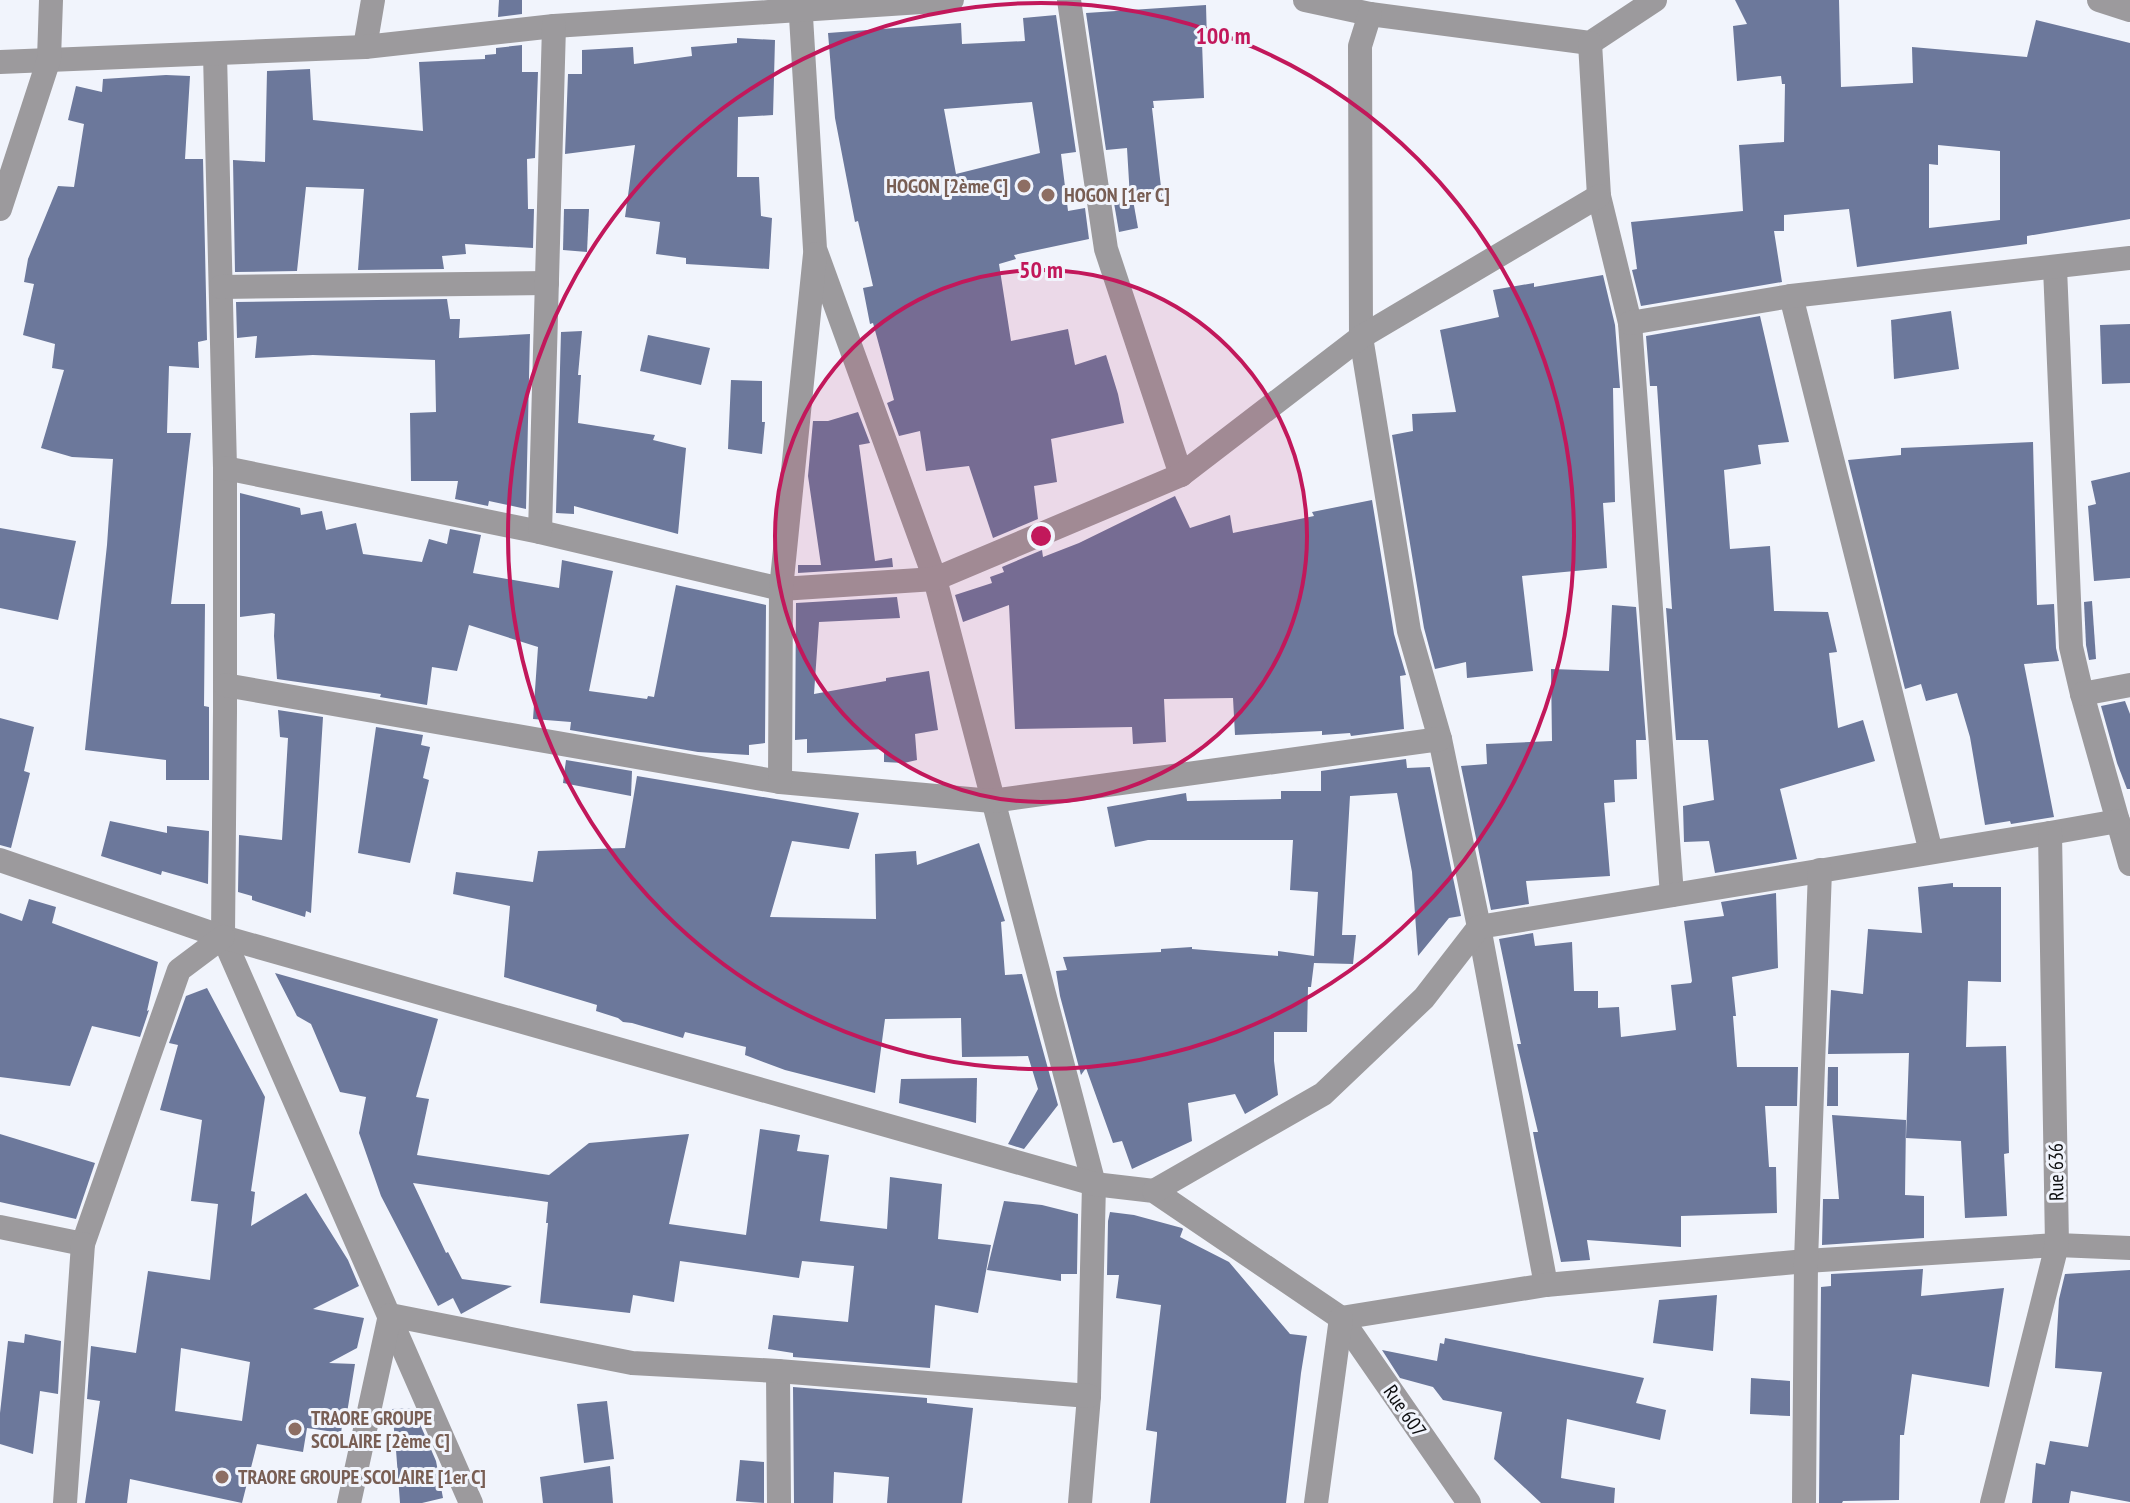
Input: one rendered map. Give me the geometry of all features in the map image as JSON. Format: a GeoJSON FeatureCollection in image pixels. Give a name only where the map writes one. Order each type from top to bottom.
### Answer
{"type":"FeatureCollection","features":[{"type":"Feature","properties":{"kind":"street"},"geometry":{"type":"LineString","coordinates":[[0,209],[49,59],[51,0]]}},
{"type":"Feature","properties":{"kind":"street"},"geometry":{"type":"LineString","coordinates":[[365,47],[373,0]]}},
{"type":"Feature","properties":{"kind":"street"},"geometry":{"type":"LineString","coordinates":[[0,62],[365,47],[801,4],[952,0]]}},
{"type":"Feature","properties":{"kind":"street"},"geometry":{"type":"LineString","coordinates":[[1069,0],[1106,249],[1181,475]]}},
{"type":"Feature","properties":{"kind":"street"},"geometry":{"type":"LineString","coordinates":[[1305,0],[1370,14],[1590,43],[1655,0]]}},
{"type":"Feature","properties":{"kind":"street"},"geometry":{"type":"LineString","coordinates":[[2099,0],[2130,10]]}},
{"type":"Feature","properties":{"kind":"street"},"geometry":{"type":"LineString","coordinates":[[780,782],[781,589],[815,249],[801,4]]}},
{"type":"Feature","properties":{"kind":"street"},"geometry":{"type":"LineString","coordinates":[[1370,14],[1360,46],[1361,337],[1409,631],[1440,739],[1479,927],[1546,1285]]}},
{"type":"Feature","properties":{"kind":"street"},"geometry":{"type":"LineString","coordinates":[[540,532],[554,26]]}},
{"type":"Feature","properties":{"kind":"street"},"geometry":{"type":"LineString","coordinates":[[1590,43],[1599,196],[1630,323],[1672,895]]}},
{"type":"Feature","properties":{"kind":"street"},"geometry":{"type":"LineString","coordinates":[[215,54],[225,468],[223,937],[471,1503]]}},
{"type":"Feature","properties":{"kind":"street"},"geometry":{"type":"LineString","coordinates":[[225,468],[540,532],[781,589],[935,579],[1181,475],[1361,337],[1599,196]]}},
{"type":"Feature","properties":{"kind":"street"},"geometry":{"type":"LineString","coordinates":[[815,249],[935,579],[1094,1184],[1089,1396],[1080,1503]]}},
{"type":"Feature","properties":{"kind":"street"},"geometry":{"type":"LineString","coordinates":[[1630,323],[1791,296],[2130,258]]}},
{"type":"Feature","properties":{"kind":"street"},"geometry":{"type":"LineString","coordinates":[[2055,268],[2071,647],[2130,864]]}},
{"type":"Feature","properties":{"kind":"street"},"geometry":{"type":"LineString","coordinates":[[221,287],[547,283]]}},
{"type":"Feature","properties":{"kind":"street"},"geometry":{"type":"LineString","coordinates":[[1791,296],[1931,852]]}},
{"type":"Feature","properties":{"kind":"street"},"geometry":{"type":"LineString","coordinates":[[225,685],[780,782],[992,801],[1440,739]]}},
{"type":"Feature","properties":{"kind":"street"},"geometry":{"type":"LineString","coordinates":[[2082,694],[2130,685]]}},
{"type":"Feature","properties":{"kind":"street"},"geometry":{"type":"LineString","coordinates":[[1154,1191],[1323,1094],[1424,998],[1479,927],[2118,821]]}},
{"type":"Feature","properties":{"kind":"street","name":"Rue 636"},"geometry":{"type":"LineString","coordinates":[[1992,1503],[2057,1245],[2050,833]]}},
{"type":"Feature","properties":{"kind":"street"},"geometry":{"type":"LineString","coordinates":[[0,860],[223,937],[1094,1184],[1154,1191],[1341,1318],[1546,1285],[1806,1261],[2057,1245],[2130,1248]]}},
{"type":"Feature","properties":{"kind":"street"},"geometry":{"type":"LineString","coordinates":[[1804,1503],[1806,1261],[1820,870]]}},
{"type":"Feature","properties":{"kind":"street"},"geometry":{"type":"LineString","coordinates":[[65,1503],[83,1244],[179,970],[223,937]]}},
{"type":"Feature","properties":{"kind":"street"},"geometry":{"type":"LineString","coordinates":[[0,1227],[83,1244]]}},
{"type":"Feature","properties":{"kind":"street"},"geometry":{"type":"LineString","coordinates":[[390,1315],[632,1363],[778,1371],[1089,1396]]}},
{"type":"Feature","properties":{"kind":"street"},"geometry":{"type":"LineString","coordinates":[[349,1503],[390,1315]]}},
{"type":"Feature","properties":{"kind":"street"},"geometry":{"type":"LineString","coordinates":[[1316,1503],[1341,1318]]}},
{"type":"Feature","properties":{"kind":"street","name":"Rue 607"},"geometry":{"type":"LineString","coordinates":[[1341,1318],[1469,1503]]}},
{"type":"Feature","properties":{"kind":"street"},"geometry":{"type":"LineString","coordinates":[[778,1371],[779,1503]]}},
{"type":"Feature","properties":{"kind":"building"},"geometry":{"type":"Polygon","coordinates":[[[499,0],[522,0],[522,14],[498,17],[499,0]]]}},
{"type":"Feature","properties":{"kind":"building"},"geometry":{"type":"Polygon","coordinates":[[[1735,0],[1839,0],[1841,87],[1913,83],[1912,47],[2027,57],[2036,20],[2130,43],[2130,219],[2027,236],[2027,244],[1857,267],[1849,209],[1784,215],[1784,231],[1774,231],[1782,282],[1641,306],[1632,270],[1637,269],[1631,222],[1743,211],[1739,145],[1784,142],[1785,84],[1782,84],[1781,76],[1737,81],[1733,26],[1747,24],[1735,0]],[[1938,145],[1938,165],[1929,164],[1929,228],[2000,220],[2000,151],[1938,145]]]}},
{"type":"Feature","properties":{"kind":"building"},"geometry":{"type":"Polygon","coordinates":[[[1206,5],[1207,42],[1202,42],[1204,98],[1153,101],[1162,196],[1130,198],[1127,148],[1106,150],[1086,13],[1206,5]]]}},
{"type":"Feature","properties":{"kind":"building"},"geometry":{"type":"Polygon","coordinates":[[[1056,15],[1076,152],[1061,154],[1068,211],[1085,208],[1089,239],[1014,255],[1016,259],[999,264],[1011,341],[1068,329],[1075,365],[1106,355],[1124,423],[1051,439],[1057,482],[1034,486],[1038,519],[993,538],[969,466],[926,471],[920,431],[899,436],[887,403],[894,400],[873,323],[870,324],[863,288],[873,286],[858,221],[855,222],[835,118],[828,33],[961,23],[962,44],[1025,41],[1023,18],[1056,15]],[[1032,102],[944,109],[956,174],[1040,153],[1032,102]]]}},
{"type":"Feature","properties":{"kind":"building"},"geometry":{"type":"Polygon","coordinates":[[[737,38],[775,40],[773,115],[738,117],[737,177],[759,177],[761,216],[772,218],[769,269],[686,264],[686,258],[656,254],[660,222],[625,217],[635,145],[565,154],[568,74],[582,74],[582,50],[633,47],[634,64],[692,56],[691,47],[737,43],[737,38]]]}},
{"type":"Feature","properties":{"kind":"building"},"geometry":{"type":"Polygon","coordinates":[[[522,45],[522,72],[538,72],[535,158],[527,159],[528,209],[534,209],[533,248],[465,244],[466,254],[442,256],[444,269],[358,270],[364,189],[306,187],[297,271],[235,272],[233,160],[265,162],[267,71],[310,69],[313,120],[423,131],[419,62],[485,59],[485,55],[496,54],[496,48],[522,45]]]}},
{"type":"Feature","properties":{"kind":"building"},"geometry":{"type":"Polygon","coordinates":[[[190,76],[185,159],[203,159],[207,340],[198,342],[199,368],[169,366],[167,433],[191,433],[171,604],[205,604],[204,706],[209,707],[209,780],[166,780],[166,760],[85,750],[113,459],[72,457],[41,448],[64,370],[52,368],[55,344],[23,335],[34,284],[24,282],[28,259],[58,186],[74,187],[84,124],[68,120],[76,86],[102,92],[103,79],[190,76]]]}},
{"type":"Feature","properties":{"kind":"building"},"geometry":{"type":"Polygon","coordinates":[[[1133,200],[1138,228],[1119,232],[1114,203],[1133,200]]]}},
{"type":"Feature","properties":{"kind":"building"},"geometry":{"type":"Polygon","coordinates":[[[564,209],[589,209],[587,252],[563,250],[564,209]]]}},
{"type":"Feature","properties":{"kind":"building"},"geometry":{"type":"Polygon","coordinates":[[[1603,275],[1615,325],[1620,388],[1613,388],[1615,502],[1603,503],[1607,568],[1522,576],[1533,671],[1467,678],[1466,662],[1435,669],[1424,628],[1392,435],[1413,431],[1412,414],[1456,412],[1440,330],[1499,317],[1493,290],[1534,283],[1534,287],[1603,275]]]}},
{"type":"Feature","properties":{"kind":"building"},"geometry":{"type":"Polygon","coordinates":[[[447,299],[450,319],[460,319],[459,338],[530,334],[526,509],[489,501],[488,506],[455,499],[458,481],[411,481],[410,413],[436,412],[435,360],[313,355],[255,358],[257,336],[237,338],[236,302],[447,299]]]}},
{"type":"Feature","properties":{"kind":"building"},"geometry":{"type":"Polygon","coordinates":[[[1951,311],[1959,369],[1894,379],[1891,320],[1951,311]]]}},
{"type":"Feature","properties":{"kind":"building"},"geometry":{"type":"Polygon","coordinates":[[[1760,316],[1789,442],[1758,445],[1761,464],[1724,470],[1730,549],[1770,546],[1774,611],[1828,612],[1837,652],[1829,653],[1838,728],[1863,720],[1875,761],[1780,789],[1797,859],[1715,873],[1709,841],[1684,842],[1683,806],[1714,800],[1708,740],[1676,740],[1666,608],[1672,609],[1657,386],[1650,386],[1646,336],[1760,316]]]}},
{"type":"Feature","properties":{"kind":"building"},"geometry":{"type":"Polygon","coordinates":[[[2130,324],[2130,383],[2102,384],[2100,325],[2130,324]]]}},
{"type":"Feature","properties":{"kind":"building"},"geometry":{"type":"Polygon","coordinates":[[[582,331],[578,423],[655,435],[653,440],[686,448],[678,534],[574,506],[574,514],[556,513],[561,332],[582,331]]]}},
{"type":"Feature","properties":{"kind":"building"},"geometry":{"type":"Polygon","coordinates":[[[648,335],[710,348],[701,385],[640,371],[648,335]]]}},
{"type":"Feature","properties":{"kind":"building"},"geometry":{"type":"Polygon","coordinates":[[[731,380],[762,381],[762,422],[765,422],[762,454],[728,449],[731,380]]]}},
{"type":"Feature","properties":{"kind":"building"},"geometry":{"type":"Polygon","coordinates":[[[858,412],[870,443],[859,445],[875,561],[892,558],[893,567],[798,573],[798,565],[821,565],[808,476],[813,421],[828,421],[858,412]]]}},
{"type":"Feature","properties":{"kind":"building"},"geometry":{"type":"Polygon","coordinates":[[[2033,442],[2037,605],[2054,604],[2059,661],[2024,664],[2054,817],[1985,825],[1970,737],[1957,693],[1926,701],[1921,684],[1905,689],[1848,460],[1901,455],[1901,448],[2033,442]]]}},
{"type":"Feature","properties":{"kind":"building"},"geometry":{"type":"Polygon","coordinates":[[[2130,472],[2130,578],[2094,581],[2088,506],[2096,504],[2091,481],[2130,472]]]}},
{"type":"Feature","properties":{"kind":"building"},"geometry":{"type":"Polygon","coordinates":[[[240,493],[300,508],[301,515],[322,511],[326,530],[356,523],[363,554],[422,562],[429,539],[447,544],[450,529],[481,535],[473,573],[559,588],[562,560],[613,571],[589,691],[647,699],[648,696],[654,697],[676,585],[766,605],[765,743],[749,745],[749,755],[698,752],[570,730],[571,722],[533,719],[538,647],[469,625],[457,671],[432,667],[427,705],[380,697],[381,694],[277,679],[275,614],[240,617],[240,493]]]}},
{"type":"Feature","properties":{"kind":"building"},"geometry":{"type":"Polygon","coordinates":[[[1175,496],[1190,528],[1230,515],[1233,533],[1372,500],[1394,634],[1406,675],[1400,676],[1404,729],[1351,736],[1350,733],[1322,735],[1322,731],[1235,735],[1233,698],[1164,699],[1166,742],[1133,744],[1132,727],[1015,729],[1009,605],[963,622],[955,595],[992,583],[990,577],[1004,572],[1002,567],[1042,550],[1043,557],[1079,543],[1175,496]]]}},
{"type":"Feature","properties":{"kind":"building"},"geometry":{"type":"Polygon","coordinates":[[[0,528],[76,541],[58,620],[0,608],[0,528]]]}},
{"type":"Feature","properties":{"kind":"building"},"geometry":{"type":"Polygon","coordinates":[[[897,597],[900,618],[819,622],[814,694],[929,671],[938,730],[915,734],[917,760],[904,763],[884,762],[884,749],[807,753],[807,739],[795,740],[796,603],[897,597]]]}},
{"type":"Feature","properties":{"kind":"building"},"geometry":{"type":"Polygon","coordinates":[[[2092,601],[2096,659],[2089,660],[2084,602],[2092,601]]]}},
{"type":"Feature","properties":{"kind":"building"},"geometry":{"type":"Polygon","coordinates":[[[1612,605],[1636,607],[1646,740],[1636,740],[1637,779],[1614,780],[1615,802],[1604,803],[1610,876],[1526,881],[1529,904],[1491,910],[1461,766],[1487,764],[1486,744],[1552,741],[1551,669],[1609,671],[1612,605]]]}},
{"type":"Feature","properties":{"kind":"building"},"geometry":{"type":"Polygon","coordinates":[[[2125,701],[2130,714],[2130,789],[2127,789],[2117,763],[2101,706],[2125,701]]]}},
{"type":"Feature","properties":{"kind":"building"},"geometry":{"type":"Polygon","coordinates":[[[278,710],[323,717],[311,913],[306,911],[305,917],[252,900],[252,896],[238,892],[239,835],[282,840],[288,738],[280,737],[278,710]]]}},
{"type":"Feature","properties":{"kind":"building"},"geometry":{"type":"Polygon","coordinates":[[[0,718],[34,727],[24,771],[30,773],[11,848],[0,845],[0,718]]]}},
{"type":"Feature","properties":{"kind":"building"},"geometry":{"type":"Polygon","coordinates":[[[376,727],[423,735],[421,745],[430,747],[423,778],[429,780],[410,863],[358,853],[376,727]]]}},
{"type":"Feature","properties":{"kind":"building"},"geometry":{"type":"Polygon","coordinates":[[[1406,759],[1407,768],[1430,767],[1461,916],[1449,918],[1418,956],[1412,872],[1397,793],[1350,796],[1342,935],[1356,935],[1353,964],[1314,963],[1311,987],[1308,987],[1307,1032],[1274,1032],[1278,1095],[1245,1114],[1235,1094],[1188,1103],[1192,1141],[1132,1169],[1122,1141],[1113,1143],[1086,1068],[1081,1075],[1056,971],[1067,970],[1063,957],[1161,952],[1161,949],[1192,947],[1278,956],[1278,951],[1314,956],[1318,892],[1290,890],[1293,840],[1148,840],[1115,847],[1107,807],[1186,793],[1187,801],[1281,799],[1281,791],[1321,791],[1321,771],[1406,759]]]}},
{"type":"Feature","properties":{"kind":"building"},"geometry":{"type":"Polygon","coordinates":[[[566,760],[632,771],[631,796],[563,783],[566,760]]]}},
{"type":"Feature","properties":{"kind":"building"},"geometry":{"type":"Polygon","coordinates":[[[637,776],[859,813],[849,849],[792,841],[770,917],[876,919],[875,854],[916,851],[917,865],[979,843],[1005,921],[1001,922],[1005,975],[1022,974],[1058,1105],[1024,1149],[1008,1144],[1038,1089],[1028,1056],[962,1057],[961,1018],[885,1019],[875,1093],[785,1070],[745,1055],[746,1047],[685,1032],[683,1038],[623,1022],[596,1011],[597,1005],[504,977],[510,906],[453,894],[456,872],[533,882],[538,851],[625,848],[637,776]]]}},
{"type":"Feature","properties":{"kind":"building"},"geometry":{"type":"Polygon","coordinates":[[[110,821],[167,833],[167,826],[209,831],[208,884],[162,871],[161,875],[101,856],[110,821]]]}},
{"type":"Feature","properties":{"kind":"building"},"geometry":{"type":"Polygon","coordinates":[[[1953,883],[1953,887],[2001,887],[2001,982],[1968,981],[1966,1047],[2006,1046],[2009,1153],[2004,1154],[2007,1216],[1965,1218],[1961,1141],[1906,1138],[1909,1053],[1828,1054],[1831,990],[1863,994],[1868,929],[1922,933],[1918,887],[1953,883]]]}},
{"type":"Feature","properties":{"kind":"building"},"geometry":{"type":"Polygon","coordinates":[[[1776,893],[1778,968],[1732,977],[1737,1067],[1798,1067],[1797,1106],[1765,1106],[1769,1167],[1776,1167],[1777,1213],[1681,1216],[1681,1247],[1587,1240],[1590,1260],[1561,1262],[1536,1148],[1533,1132],[1538,1132],[1517,1044],[1521,1044],[1499,939],[1533,933],[1535,946],[1572,942],[1574,991],[1598,991],[1598,1008],[1619,1007],[1621,1037],[1676,1030],[1671,985],[1692,981],[1684,921],[1724,916],[1721,902],[1776,893]]]}},
{"type":"Feature","properties":{"kind":"building"},"geometry":{"type":"Polygon","coordinates":[[[29,899],[56,907],[52,923],[158,962],[149,1010],[140,1037],[92,1026],[70,1086],[0,1077],[0,913],[22,921],[29,899]]]}},
{"type":"Feature","properties":{"kind":"building"},"geometry":{"type":"Polygon","coordinates":[[[275,973],[438,1019],[416,1097],[429,1099],[417,1155],[549,1175],[589,1143],[689,1134],[669,1224],[746,1235],[760,1129],[800,1135],[797,1151],[829,1155],[820,1221],[887,1229],[890,1177],[942,1184],[938,1239],[991,1245],[978,1313],[935,1305],[930,1368],[793,1357],[793,1353],[768,1349],[773,1315],[848,1322],[854,1266],[802,1261],[799,1278],[680,1261],[674,1302],[633,1295],[630,1313],[540,1303],[548,1202],[413,1183],[446,1253],[462,1279],[512,1286],[461,1314],[453,1298],[438,1306],[381,1196],[359,1133],[366,1097],[340,1092],[311,1024],[297,1016],[275,973]]]}},
{"type":"Feature","properties":{"kind":"building"},"geometry":{"type":"Polygon","coordinates":[[[207,988],[265,1097],[251,1191],[255,1192],[251,1226],[306,1193],[348,1260],[359,1286],[313,1309],[364,1318],[357,1348],[329,1363],[355,1364],[347,1413],[344,1412],[341,1433],[307,1428],[303,1452],[257,1444],[242,1503],[130,1479],[127,1503],[85,1503],[100,1401],[87,1399],[91,1346],[136,1353],[148,1271],[210,1280],[218,1204],[191,1201],[202,1120],[160,1110],[178,1045],[169,1043],[186,996],[207,988]],[[181,1348],[175,1411],[242,1421],[250,1362],[181,1348]]]}},
{"type":"Feature","properties":{"kind":"building"},"geometry":{"type":"Polygon","coordinates":[[[1828,1067],[1838,1067],[1838,1106],[1827,1106],[1828,1067]]]}},
{"type":"Feature","properties":{"kind":"building"},"geometry":{"type":"Polygon","coordinates":[[[977,1078],[976,1123],[899,1103],[901,1079],[977,1078]]]}},
{"type":"Feature","properties":{"kind":"building"},"geometry":{"type":"Polygon","coordinates":[[[1832,1115],[1906,1120],[1905,1195],[1924,1196],[1924,1238],[1822,1245],[1823,1199],[1839,1199],[1832,1115]]]}},
{"type":"Feature","properties":{"kind":"building"},"geometry":{"type":"Polygon","coordinates":[[[0,1134],[95,1163],[76,1219],[0,1202],[0,1134]]]}},
{"type":"Feature","properties":{"kind":"building"},"geometry":{"type":"Polygon","coordinates":[[[1004,1201],[1042,1205],[1078,1214],[1077,1274],[1061,1274],[1061,1281],[987,1270],[1004,1201]]]}},
{"type":"Feature","properties":{"kind":"building"},"geometry":{"type":"Polygon","coordinates":[[[1110,1212],[1182,1228],[1180,1237],[1229,1262],[1290,1334],[1307,1336],[1286,1503],[1150,1503],[1157,1432],[1146,1430],[1161,1305],[1116,1298],[1119,1275],[1107,1275],[1110,1212]]]}},
{"type":"Feature","properties":{"kind":"building"},"geometry":{"type":"Polygon","coordinates":[[[1923,1269],[1921,1296],[2004,1288],[1989,1387],[1912,1374],[1904,1435],[1900,1435],[1899,1500],[1819,1503],[1821,1287],[1831,1286],[1831,1274],[1923,1269]]]}},
{"type":"Feature","properties":{"kind":"building"},"geometry":{"type":"Polygon","coordinates":[[[2130,1270],[2130,1502],[2071,1491],[2069,1503],[2032,1503],[2036,1463],[2045,1465],[2050,1441],[2088,1447],[2102,1372],[2055,1368],[2059,1299],[2065,1274],[2130,1270]]]}},
{"type":"Feature","properties":{"kind":"building"},"geometry":{"type":"Polygon","coordinates":[[[1717,1295],[1713,1351],[1653,1343],[1659,1300],[1717,1295]]]}},
{"type":"Feature","properties":{"kind":"building"},"geometry":{"type":"Polygon","coordinates":[[[25,1334],[61,1341],[58,1394],[40,1391],[33,1454],[0,1444],[0,1413],[8,1341],[24,1343],[25,1334]]]}},
{"type":"Feature","properties":{"kind":"building"},"geometry":{"type":"Polygon","coordinates":[[[1445,1338],[1644,1378],[1636,1403],[1666,1410],[1660,1440],[1567,1419],[1561,1478],[1615,1488],[1614,1503],[1541,1503],[1494,1459],[1502,1412],[1443,1400],[1433,1387],[1400,1378],[1382,1350],[1437,1361],[1440,1343],[1444,1344],[1445,1338]]]}},
{"type":"Feature","properties":{"kind":"building"},"geometry":{"type":"Polygon","coordinates":[[[1751,1378],[1790,1381],[1790,1416],[1750,1414],[1751,1378]]]}},
{"type":"Feature","properties":{"kind":"building"},"geometry":{"type":"Polygon","coordinates":[[[793,1387],[927,1398],[927,1403],[973,1408],[962,1503],[887,1503],[889,1477],[834,1472],[833,1503],[794,1503],[793,1387]]]}},
{"type":"Feature","properties":{"kind":"building"},"geometry":{"type":"Polygon","coordinates":[[[607,1401],[614,1459],[584,1463],[577,1404],[607,1401]]]}},
{"type":"Feature","properties":{"kind":"building"},"geometry":{"type":"Polygon","coordinates":[[[413,1408],[436,1461],[443,1498],[422,1503],[400,1503],[396,1450],[400,1441],[395,1440],[392,1409],[413,1408]]]}},
{"type":"Feature","properties":{"kind":"building"},"geometry":{"type":"Polygon","coordinates":[[[740,1460],[764,1462],[764,1503],[736,1501],[740,1460]]]}},
{"type":"Feature","properties":{"kind":"building"},"geometry":{"type":"Polygon","coordinates":[[[610,1466],[613,1503],[543,1503],[540,1477],[610,1466]]]}},
{"type":"Feature","properties":{"kind":"place","name":"HOGON [2ème C]"},"geometry":{"type":"Point","coordinates":[1024,186]}},
{"type":"Feature","properties":{"kind":"place","name":"HOGON [1er C]"},"geometry":{"type":"Point","coordinates":[1048,195]}},
{"type":"Feature","properties":{"kind":"place","name":"TRAORE GROUPE SCOLAIRE [2ème C]"},"geometry":{"type":"Point","coordinates":[295,1429]}},
{"type":"Feature","properties":{"kind":"place","name":"TRAORE GROUPE SCOLAIRE [1er C]"},"geometry":{"type":"Point","coordinates":[222,1477]}}]}
